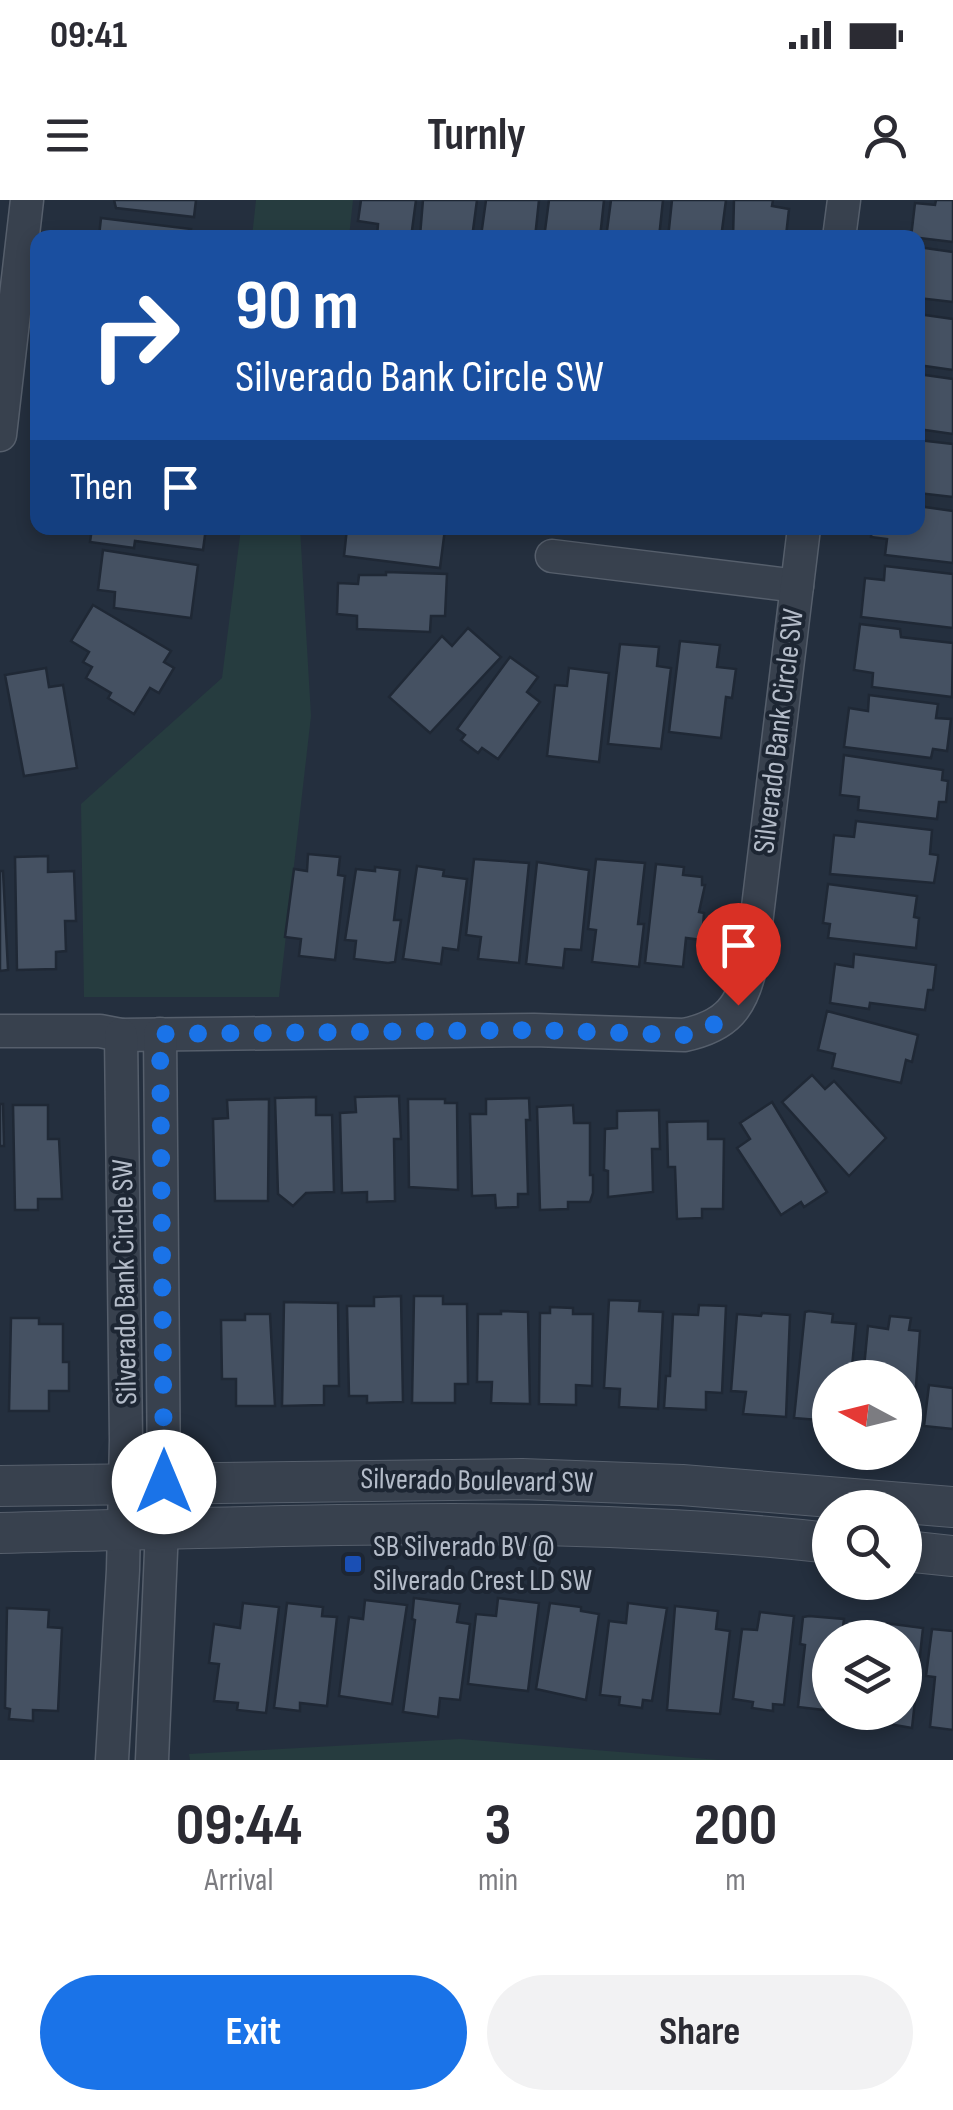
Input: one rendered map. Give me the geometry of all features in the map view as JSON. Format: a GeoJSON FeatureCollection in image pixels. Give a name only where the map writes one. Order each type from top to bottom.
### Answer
{"type":"FeatureCollection","features":[{"type":"Feature","properties":{"kind":"street"},"geometry":{"type":"LineString","coordinates":[[0,435],[27,200]]}},
{"type":"Feature","properties":{"kind":"street"},"geometry":{"type":"LineString","coordinates":[[840,230],[844,200]]}},
{"type":"Feature","properties":{"kind":"street","name":"Silverado Bank Circle SW"},"geometry":{"type":"LineString","coordinates":[[0,1031],[100,1031],[121,1035],[534,1030],[684,1035],[707,1030],[738,1005],[751,965],[803,535]]}},
{"type":"Feature","properties":{"kind":"street"},"geometry":{"type":"LineString","coordinates":[[552,556],[797,586]]}},
{"type":"Feature","properties":{"kind":"street","name":"Silverado Bank Circle SW"},"geometry":{"type":"LineString","coordinates":[[144,1530],[160,1034]]}},
{"type":"Feature","properties":{"kind":"street","name":"Silverado Bank Circle SW"},"geometry":{"type":"LineString","coordinates":[[121,1035],[126,1280],[145,1483]]}},
{"type":"Feature","properties":{"kind":"street","name":"Silverado Boulevard SW"},"geometry":{"type":"LineString","coordinates":[[0,1486],[522,1479],[682,1485],[953,1507]]}},
{"type":"Feature","properties":{"kind":"street","name":"Silverado Boulevard SW"},"geometry":{"type":"LineString","coordinates":[[0,1533],[475,1524],[710,1533],[812,1542]]}},
{"type":"Feature","properties":{"kind":"street"},"geometry":{"type":"LineString","coordinates":[[112,1760],[144,1530]]}},
{"type":"Feature","properties":{"kind":"street"},"geometry":{"type":"LineString","coordinates":[[144,1530],[152,1760]]}},
{"type":"Feature","properties":{"kind":"street"},"geometry":{"type":"LineString","coordinates":[[922,1553],[953,1556]]}},
{"type":"Feature","properties":{"kind":"green space"},"geometry":{"type":"Polygon","coordinates":[[[256,200],[353,200],[350,230],[253,230],[256,200]]]}},
{"type":"Feature","properties":{"kind":"green space"},"geometry":{"type":"Polygon","coordinates":[[[240,535],[300,535],[311,716],[279,997],[84,997],[81,804],[222,678],[240,535]]]}},
{"type":"Feature","properties":{"kind":"green space"},"geometry":{"type":"Polygon","coordinates":[[[460,1739],[719,1760],[190,1760],[189,1754],[460,1739]]]}},
{"type":"Feature","properties":{"kind":"building"},"geometry":{"type":"Polygon","coordinates":[[[114,200],[196,200],[194,217],[116,208],[114,200]]]}},
{"type":"Feature","properties":{"kind":"building"},"geometry":{"type":"Polygon","coordinates":[[[361,200],[416,200],[412,230],[378,230],[378,224],[358,221],[361,200]]]}},
{"type":"Feature","properties":{"kind":"building"},"geometry":{"type":"Polygon","coordinates":[[[423,200],[477,200],[473,230],[420,230],[423,200]]]}},
{"type":"Feature","properties":{"kind":"building"},"geometry":{"type":"Polygon","coordinates":[[[486,200],[539,200],[536,230],[482,230],[486,200]]]}},
{"type":"Feature","properties":{"kind":"building"},"geometry":{"type":"Polygon","coordinates":[[[549,200],[604,200],[601,230],[545,230],[549,200]]]}},
{"type":"Feature","properties":{"kind":"building"},"geometry":{"type":"Polygon","coordinates":[[[611,200],[663,200],[660,230],[607,230],[611,200]]]}},
{"type":"Feature","properties":{"kind":"building"},"geometry":{"type":"Polygon","coordinates":[[[672,200],[726,200],[722,230],[669,230],[672,200]]]}},
{"type":"Feature","properties":{"kind":"building"},"geometry":{"type":"Polygon","coordinates":[[[734,200],[773,200],[772,206],[789,209],[787,230],[733,230],[734,200]]]}},
{"type":"Feature","properties":{"kind":"building"},"geometry":{"type":"Polygon","coordinates":[[[936,200],[953,200],[953,242],[925,239],[925,230],[912,230],[915,203],[935,205],[936,200]]]}},
{"type":"Feature","properties":{"kind":"building"},"geometry":{"type":"Polygon","coordinates":[[[101,218],[191,229],[191,230],[100,230],[101,218]]]}},
{"type":"Feature","properties":{"kind":"building"},"geometry":{"type":"Polygon","coordinates":[[[925,248],[953,252],[953,302],[925,299],[925,248]]]}},
{"type":"Feature","properties":{"kind":"building"},"geometry":{"type":"Polygon","coordinates":[[[925,315],[953,319],[953,370],[925,366],[925,315]]]}},
{"type":"Feature","properties":{"kind":"building"},"geometry":{"type":"Polygon","coordinates":[[[925,375],[953,379],[953,434],[925,430],[925,375]]]}},
{"type":"Feature","properties":{"kind":"building"},"geometry":{"type":"Polygon","coordinates":[[[925,441],[953,444],[953,497],[925,494],[925,441]]]}},
{"type":"Feature","properties":{"kind":"building"},"geometry":{"type":"Polygon","coordinates":[[[925,507],[953,511],[953,563],[885,555],[887,539],[871,537],[925,535],[925,507]]]}},
{"type":"Feature","properties":{"kind":"building"},"geometry":{"type":"Polygon","coordinates":[[[91,535],[205,535],[203,550],[135,541],[134,548],[90,542],[91,535]]]}},
{"type":"Feature","properties":{"kind":"building"},"geometry":{"type":"Polygon","coordinates":[[[346,535],[444,535],[440,568],[344,556],[346,535]]]}},
{"type":"Feature","properties":{"kind":"building"},"geometry":{"type":"Polygon","coordinates":[[[103,550],[198,565],[191,618],[114,608],[115,592],[98,590],[103,550]]]}},
{"type":"Feature","properties":{"kind":"building"},"geometry":{"type":"Polygon","coordinates":[[[885,566],[953,574],[953,628],[861,617],[865,578],[884,580],[885,566]]]}},
{"type":"Feature","properties":{"kind":"building"},"geometry":{"type":"Polygon","coordinates":[[[447,574],[445,616],[431,616],[430,632],[357,629],[357,616],[337,614],[338,583],[358,584],[359,575],[447,574]]]}},
{"type":"Feature","properties":{"kind":"building"},"geometry":{"type":"Polygon","coordinates":[[[93,605],[171,651],[164,662],[174,668],[159,693],[150,688],[134,714],[86,678],[92,667],[83,662],[89,652],[71,641],[93,605]]]}},
{"type":"Feature","properties":{"kind":"building"},"geometry":{"type":"Polygon","coordinates":[[[860,624],[900,629],[901,637],[953,643],[952,697],[872,687],[873,673],[854,670],[860,624]]]}},
{"type":"Feature","properties":{"kind":"building"},"geometry":{"type":"Polygon","coordinates":[[[468,628],[501,657],[430,733],[389,697],[442,636],[452,646],[468,628]]]}},
{"type":"Feature","properties":{"kind":"building"},"geometry":{"type":"Polygon","coordinates":[[[680,641],[720,645],[717,667],[736,669],[732,698],[726,697],[721,738],[669,732],[680,641]]]}},
{"type":"Feature","properties":{"kind":"building"},"geometry":{"type":"Polygon","coordinates":[[[620,644],[659,647],[657,666],[671,668],[661,749],[608,744],[620,644]]]}},
{"type":"Feature","properties":{"kind":"building"},"geometry":{"type":"Polygon","coordinates":[[[510,657],[538,677],[527,692],[540,702],[498,759],[482,748],[478,753],[461,740],[465,735],[457,729],[510,657]]]}},
{"type":"Feature","properties":{"kind":"building"},"geometry":{"type":"Polygon","coordinates":[[[46,668],[49,687],[63,685],[77,768],[24,776],[5,675],[46,668]]]}},
{"type":"Feature","properties":{"kind":"building"},"geometry":{"type":"Polygon","coordinates":[[[569,668],[609,673],[599,762],[547,756],[555,685],[567,686],[569,668]]]}},
{"type":"Feature","properties":{"kind":"building"},"geometry":{"type":"Polygon","coordinates":[[[869,695],[938,704],[936,718],[951,719],[947,751],[933,749],[931,758],[844,747],[849,708],[868,711],[869,695]]]}},
{"type":"Feature","properties":{"kind":"building"},"geometry":{"type":"Polygon","coordinates":[[[844,755],[943,770],[942,780],[948,781],[946,802],[939,802],[937,819],[858,810],[859,797],[840,795],[844,755]]]}},
{"type":"Feature","properties":{"kind":"building"},"geometry":{"type":"Polygon","coordinates":[[[856,821],[932,830],[930,854],[938,855],[934,883],[830,874],[834,835],[854,837],[856,821]]]}},
{"type":"Feature","properties":{"kind":"building"},"geometry":{"type":"Polygon","coordinates":[[[308,854],[340,857],[338,875],[345,876],[335,960],[299,956],[301,939],[285,937],[294,869],[307,871],[308,854]]]}},
{"type":"Feature","properties":{"kind":"building"},"geometry":{"type":"Polygon","coordinates":[[[48,856],[48,872],[74,871],[76,921],[65,921],[66,951],[56,952],[56,969],[17,970],[15,857],[48,856]]]}},
{"type":"Feature","properties":{"kind":"building"},"geometry":{"type":"Polygon","coordinates":[[[474,859],[529,863],[519,963],[478,959],[481,937],[466,935],[474,859]]]}},
{"type":"Feature","properties":{"kind":"building"},"geometry":{"type":"Polygon","coordinates":[[[596,859],[645,863],[638,924],[644,924],[639,967],[592,962],[596,930],[588,929],[596,859]]]}},
{"type":"Feature","properties":{"kind":"building"},"geometry":{"type":"Polygon","coordinates":[[[537,862],[589,870],[581,950],[565,949],[563,968],[526,964],[537,862]]]}},
{"type":"Feature","properties":{"kind":"building"},"geometry":{"type":"Polygon","coordinates":[[[656,864],[684,867],[683,875],[702,877],[705,885],[699,912],[704,913],[702,940],[686,938],[683,967],[645,963],[656,864]]]}},
{"type":"Feature","properties":{"kind":"building"},"geometry":{"type":"Polygon","coordinates":[[[417,866],[444,870],[443,876],[467,879],[458,950],[443,948],[441,964],[403,959],[417,866]]]}},
{"type":"Feature","properties":{"kind":"building"},"geometry":{"type":"Polygon","coordinates":[[[375,867],[400,870],[394,920],[401,920],[395,962],[354,959],[356,941],[345,940],[356,869],[375,871],[375,867]]]}},
{"type":"Feature","properties":{"kind":"building"},"geometry":{"type":"Polygon","coordinates":[[[0,871],[8,970],[0,971],[0,871]]]}},
{"type":"Feature","properties":{"kind":"building"},"geometry":{"type":"Polygon","coordinates":[[[828,884],[917,896],[916,948],[828,938],[830,924],[823,923],[828,884]]]}},
{"type":"Feature","properties":{"kind":"building"},"geometry":{"type":"Polygon","coordinates":[[[854,954],[936,965],[933,990],[928,990],[925,1010],[870,1003],[869,1009],[830,1003],[835,964],[853,967],[854,954]]]}},
{"type":"Feature","properties":{"kind":"building"},"geometry":{"type":"Polygon","coordinates":[[[827,1011],[918,1035],[912,1062],[906,1060],[901,1083],[832,1068],[835,1054],[818,1050],[827,1011]]]}},
{"type":"Feature","properties":{"kind":"building"},"geometry":{"type":"Polygon","coordinates":[[[812,1075],[825,1089],[834,1081],[886,1138],[849,1176],[782,1102],[812,1075]]]}},
{"type":"Feature","properties":{"kind":"building"},"geometry":{"type":"Polygon","coordinates":[[[399,1096],[401,1139],[394,1139],[395,1201],[367,1202],[367,1192],[342,1193],[340,1113],[356,1112],[355,1097],[399,1096]]]}},
{"type":"Feature","properties":{"kind":"building"},"geometry":{"type":"Polygon","coordinates":[[[316,1097],[316,1115],[332,1115],[334,1192],[306,1193],[293,1206],[278,1194],[275,1098],[316,1097]]]}},
{"type":"Feature","properties":{"kind":"building"},"geometry":{"type":"Polygon","coordinates":[[[529,1098],[528,1194],[518,1194],[518,1207],[496,1208],[495,1195],[472,1196],[470,1114],[486,1114],[486,1099],[529,1098]]]}},
{"type":"Feature","properties":{"kind":"building"},"geometry":{"type":"Polygon","coordinates":[[[269,1099],[268,1201],[215,1201],[213,1119],[228,1118],[227,1100],[269,1099]]]}},
{"type":"Feature","properties":{"kind":"building"},"geometry":{"type":"Polygon","coordinates":[[[408,1099],[445,1099],[445,1103],[457,1103],[458,1190],[409,1187],[408,1099]]]}},
{"type":"Feature","properties":{"kind":"building"},"geometry":{"type":"Polygon","coordinates":[[[772,1102],[827,1192],[804,1207],[801,1202],[781,1215],[737,1148],[750,1139],[740,1123],[772,1102]]]}},
{"type":"Feature","properties":{"kind":"building"},"geometry":{"type":"Polygon","coordinates":[[[3,1104],[4,1146],[0,1146],[3,1104]]]}},
{"type":"Feature","properties":{"kind":"building"},"geometry":{"type":"Polygon","coordinates":[[[13,1105],[48,1105],[48,1139],[59,1139],[62,1199],[38,1199],[38,1210],[15,1210],[13,1105]]]}},
{"type":"Feature","properties":{"kind":"building"},"geometry":{"type":"Polygon","coordinates":[[[573,1105],[574,1123],[590,1123],[593,1193],[590,1202],[568,1202],[568,1209],[540,1210],[537,1107],[573,1105]]]}},
{"type":"Feature","properties":{"kind":"building"},"geometry":{"type":"Polygon","coordinates":[[[659,1110],[660,1149],[652,1149],[653,1192],[608,1197],[605,1129],[617,1128],[617,1111],[659,1110]]]}},
{"type":"Feature","properties":{"kind":"building"},"geometry":{"type":"Polygon","coordinates":[[[708,1121],[708,1139],[724,1139],[723,1209],[702,1209],[702,1218],[677,1219],[675,1167],[668,1167],[667,1122],[708,1121]]]}},
{"type":"Feature","properties":{"kind":"building"},"geometry":{"type":"Polygon","coordinates":[[[401,1296],[403,1402],[367,1403],[367,1396],[349,1396],[347,1306],[374,1306],[374,1297],[401,1296]]]}},
{"type":"Feature","properties":{"kind":"building"},"geometry":{"type":"Polygon","coordinates":[[[414,1296],[443,1296],[443,1304],[467,1304],[468,1384],[455,1384],[455,1403],[412,1403],[414,1296]]]}},
{"type":"Feature","properties":{"kind":"building"},"geometry":{"type":"Polygon","coordinates":[[[609,1300],[640,1301],[639,1311],[663,1312],[658,1409],[619,1407],[620,1389],[604,1388],[609,1300]]]}},
{"type":"Feature","properties":{"kind":"building"},"geometry":{"type":"Polygon","coordinates":[[[284,1302],[338,1303],[339,1386],[324,1386],[324,1405],[282,1406],[284,1302]]]}},
{"type":"Feature","properties":{"kind":"building"},"geometry":{"type":"Polygon","coordinates":[[[699,1305],[726,1306],[722,1393],[706,1392],[706,1410],[664,1408],[673,1314],[698,1315],[699,1305]]]}},
{"type":"Feature","properties":{"kind":"building"},"geometry":{"type":"Polygon","coordinates":[[[550,1307],[573,1308],[573,1314],[593,1314],[592,1386],[576,1385],[576,1405],[539,1404],[540,1313],[550,1313],[550,1307]]]}},
{"type":"Feature","properties":{"kind":"building"},"geometry":{"type":"Polygon","coordinates":[[[528,1312],[530,1404],[491,1403],[492,1382],[477,1382],[478,1314],[528,1312]]]}},
{"type":"Feature","properties":{"kind":"building"},"geometry":{"type":"Polygon","coordinates":[[[805,1312],[833,1314],[832,1322],[856,1324],[853,1360],[812,1360],[812,1420],[794,1418],[805,1312]]]}},
{"type":"Feature","properties":{"kind":"building"},"geometry":{"type":"Polygon","coordinates":[[[245,1314],[270,1314],[275,1406],[236,1406],[236,1379],[222,1379],[221,1320],[245,1320],[245,1314]]]}},
{"type":"Feature","properties":{"kind":"building"},"geometry":{"type":"Polygon","coordinates":[[[737,1314],[790,1315],[786,1417],[743,1414],[746,1392],[731,1391],[737,1314]]]}},
{"type":"Feature","properties":{"kind":"building"},"geometry":{"type":"Polygon","coordinates":[[[890,1316],[911,1318],[909,1330],[920,1331],[918,1360],[865,1360],[868,1326],[888,1329],[890,1316]]]}},
{"type":"Feature","properties":{"kind":"building"},"geometry":{"type":"Polygon","coordinates":[[[11,1318],[39,1318],[39,1324],[63,1324],[63,1362],[69,1362],[69,1391],[49,1391],[49,1411],[9,1411],[11,1318]]]}},
{"type":"Feature","properties":{"kind":"building"},"geometry":{"type":"Polygon","coordinates":[[[929,1385],[953,1388],[953,1429],[924,1426],[929,1385]]]}},
{"type":"Feature","properties":{"kind":"building"},"geometry":{"type":"Polygon","coordinates":[[[414,1598],[460,1604],[457,1622],[470,1624],[460,1700],[440,1698],[438,1717],[403,1712],[415,1620],[414,1598]]]}},
{"type":"Feature","properties":{"kind":"building"},"geometry":{"type":"Polygon","coordinates":[[[498,1598],[539,1603],[528,1691],[468,1684],[476,1614],[496,1616],[498,1598]]]}},
{"type":"Feature","properties":{"kind":"building"},"geometry":{"type":"Polygon","coordinates":[[[365,1600],[407,1605],[392,1704],[339,1696],[349,1617],[363,1619],[365,1600]]]}},
{"type":"Feature","properties":{"kind":"building"},"geometry":{"type":"Polygon","coordinates":[[[243,1603],[279,1607],[266,1713],[237,1710],[238,1703],[214,1701],[219,1664],[209,1663],[214,1624],[240,1628],[243,1603]]]}},
{"type":"Feature","properties":{"kind":"building"},"geometry":{"type":"Polygon","coordinates":[[[287,1603],[323,1607],[322,1616],[337,1617],[327,1706],[300,1703],[300,1711],[274,1708],[287,1603]]]}},
{"type":"Feature","properties":{"kind":"building"},"geometry":{"type":"Polygon","coordinates":[[[550,1603],[599,1614],[586,1700],[536,1689],[550,1603]]]}},
{"type":"Feature","properties":{"kind":"building"},"geometry":{"type":"Polygon","coordinates":[[[628,1603],[667,1608],[652,1701],[643,1700],[642,1708],[619,1705],[620,1697],[600,1695],[609,1621],[626,1623],[628,1603]]]}},
{"type":"Feature","properties":{"kind":"building"},"geometry":{"type":"Polygon","coordinates":[[[675,1606],[718,1611],[716,1629],[730,1631],[720,1714],[667,1710],[675,1606]]]}},
{"type":"Feature","properties":{"kind":"building"},"geometry":{"type":"Polygon","coordinates":[[[7,1608],[49,1610],[48,1627],[62,1628],[58,1711],[33,1710],[33,1721],[9,1719],[10,1709],[5,1708],[7,1608]]]}},
{"type":"Feature","properties":{"kind":"building"},"geometry":{"type":"Polygon","coordinates":[[[760,1612],[794,1616],[784,1705],[773,1704],[773,1711],[752,1708],[753,1702],[733,1699],[742,1629],[757,1630],[760,1612]]]}},
{"type":"Feature","properties":{"kind":"building"},"geometry":{"type":"Polygon","coordinates":[[[803,1617],[844,1619],[812,1620],[812,1709],[798,1707],[805,1645],[800,1644],[803,1617]]]}},
{"type":"Feature","properties":{"kind":"building"},"geometry":{"type":"Polygon","coordinates":[[[932,1629],[953,1631],[953,1730],[930,1727],[935,1677],[926,1676],[932,1629]]]}},
{"type":"Feature","properties":{"kind":"place","name":"SB Silverado BV @ Silverado Crest LD SW"},"geometry":{"type":"Point","coordinates":[353,1564]}},
{"type":"Feature","properties":{"kind":"route"},"geometry":{"type":"LineString","coordinates":[[164,1482],[160,1034],[534,1030],[684,1035],[707,1030],[738,1005]]}}]}
